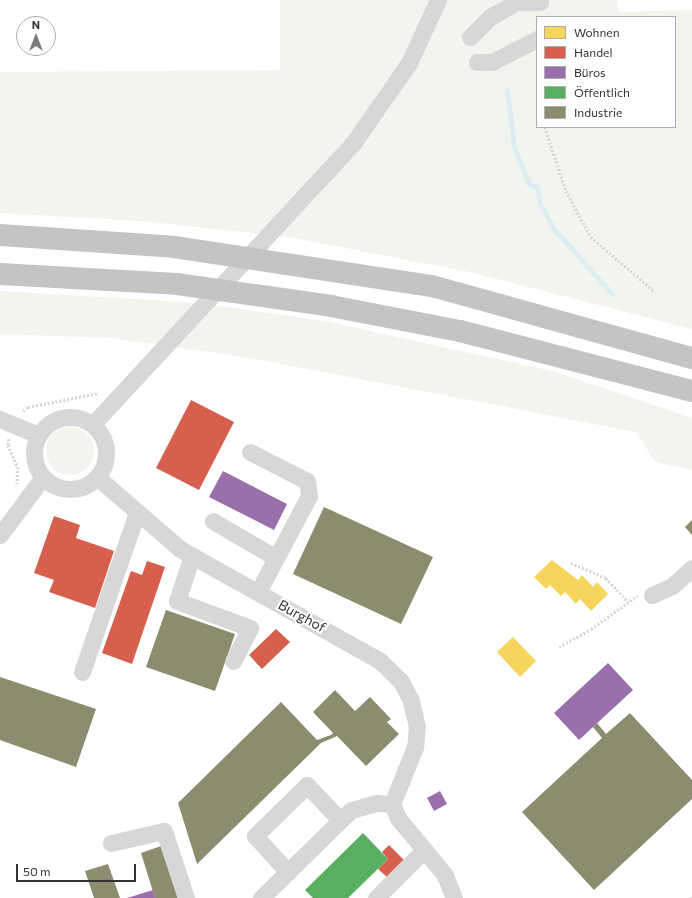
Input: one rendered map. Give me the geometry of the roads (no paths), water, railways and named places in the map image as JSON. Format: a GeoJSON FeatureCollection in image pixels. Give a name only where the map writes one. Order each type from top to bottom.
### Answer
{"type":"FeatureCollection","features":[{"type":"Feature","properties":{"kind":"highway"},"geometry":{"type":"LineString","coordinates":[[0,235],[174,247],[432,286],[550,316],[692,358]]}},
{"type":"Feature","properties":{"kind":"highway"},"geometry":{"type":"LineString","coordinates":[[0,274],[177,284],[331,306],[460,331],[692,391]]}},
{"type":"Feature","properties":{"kind":"highway"},"geometry":{"type":"LineString","coordinates":[[550,316],[692,342]]}},
{"type":"Feature","properties":{"kind":"street"},"geometry":{"type":"LineString","coordinates":[[93,424],[324,176],[392,93],[421,41],[438,0]]}},
{"type":"Feature","properties":{"kind":"street"},"geometry":{"type":"LineString","coordinates":[[470,37],[490,17],[517,2],[540,6]]}},
{"type":"Feature","properties":{"kind":"street"},"geometry":{"type":"LineString","coordinates":[[477,62],[492,62],[536,40]]}},
{"type":"Feature","properties":{"kind":"street"},"geometry":{"type":"LineString","coordinates":[[74,416],[93,424],[106,446],[105,463],[97,477],[84,486],[70,489],[60,488],[43,477],[34,456],[38,435],[45,426],[63,417],[74,416]]}},
{"type":"Feature","properties":{"kind":"street"},"geometry":{"type":"LineString","coordinates":[[0,419],[38,435]]}},
{"type":"Feature","properties":{"kind":"street"},"geometry":{"type":"LineString","coordinates":[[250,452],[307,481],[309,496],[258,592]]}},
{"type":"Feature","properties":{"kind":"street"},"geometry":{"type":"LineString","coordinates":[[0,535],[43,477]]}},
{"type":"Feature","properties":{"kind":"street","name":"Burghof"},"geometry":{"type":"LineString","coordinates":[[97,477],[137,512],[192,556],[380,661],[401,681],[411,701],[416,726],[415,747],[392,804]]}},
{"type":"Feature","properties":{"kind":"street"},"geometry":{"type":"LineString","coordinates":[[82,672],[137,512]]}},
{"type":"Feature","properties":{"kind":"street"},"geometry":{"type":"LineString","coordinates":[[213,521],[276,558]]}},
{"type":"Feature","properties":{"kind":"street"},"geometry":{"type":"LineString","coordinates":[[192,556],[176,601],[250,628],[233,661]]}},
{"type":"Feature","properties":{"kind":"street"},"geometry":{"type":"LineString","coordinates":[[652,595],[672,586],[692,568]]}},
{"type":"Feature","properties":{"kind":"street"},"geometry":{"type":"LineString","coordinates":[[288,872],[254,836],[307,785],[340,820]]}},
{"type":"Feature","properties":{"kind":"street"},"geometry":{"type":"LineString","coordinates":[[261,898],[351,810],[376,803],[392,804],[398,818],[445,875],[454,898]]}},
{"type":"Feature","properties":{"kind":"street"},"geometry":{"type":"LineString","coordinates":[[111,843],[164,831],[186,898]]}},
{"type":"Feature","properties":{"kind":"street"},"geometry":{"type":"LineString","coordinates":[[376,898],[424,850]]}},
{"type":"Feature","properties":{"kind":"waterway"},"geometry":{"type":"LineString","coordinates":[[507,90],[514,147],[529,184],[537,187],[540,204],[554,229],[612,294]]}}]}
